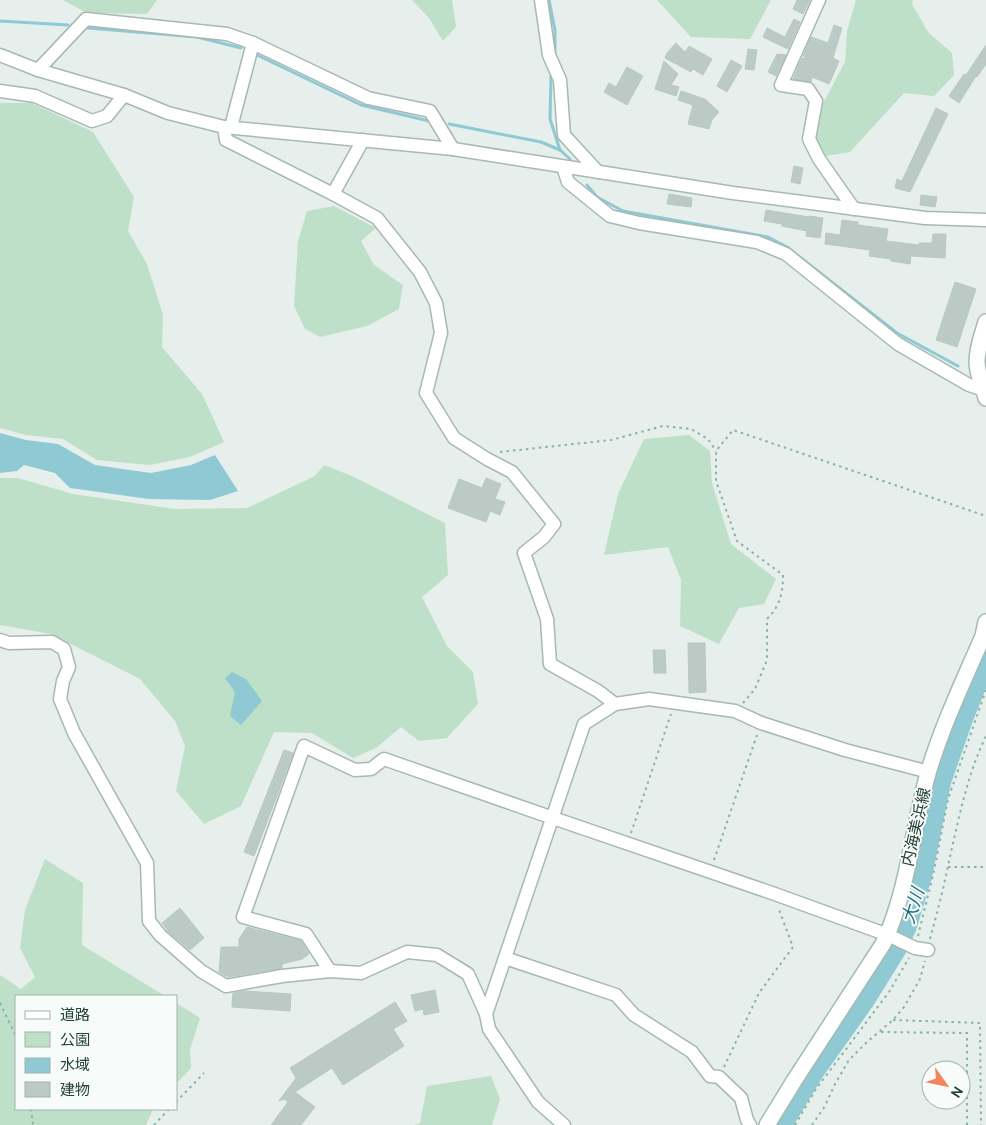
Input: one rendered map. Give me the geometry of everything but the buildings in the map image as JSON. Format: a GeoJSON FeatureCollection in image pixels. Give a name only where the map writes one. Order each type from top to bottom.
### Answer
{"type":"FeatureCollection","features":[{"type":"Feature","properties":{"kind":"main road"},"geometry":{"type":"LineString","coordinates":[[985,394],[977,363],[979,344],[986,322]]}},
{"type":"Feature","properties":{"kind":"main road","name":"内海美浜線"},"geometry":{"type":"LineString","coordinates":[[767,1125],[888,935],[902,894],[929,772],[986,622]]}},
{"type":"Feature","properties":{"kind":"street"},"geometry":{"type":"LineString","coordinates":[[541,0],[549,55],[560,80],[564,135],[598,172]]}},
{"type":"Feature","properties":{"kind":"street"},"geometry":{"type":"LineString","coordinates":[[819,0],[782,85],[808,89],[816,101],[809,139],[819,159],[854,209]]}},
{"type":"Feature","properties":{"kind":"street"},"geometry":{"type":"LineString","coordinates":[[38,70],[86,19],[227,34],[253,43],[368,98],[430,111],[453,149]]}},
{"type":"Feature","properties":{"kind":"street"},"geometry":{"type":"LineString","coordinates":[[253,43],[227,127],[226,140],[377,218],[420,272],[436,303],[440,333],[426,392],[454,438],[512,472],[554,524],[544,537],[524,553],[547,619],[550,664],[598,691],[615,704]]}},
{"type":"Feature","properties":{"kind":"street"},"geometry":{"type":"LineString","coordinates":[[0,55],[38,70],[124,95],[168,113],[227,127],[453,149],[733,193],[925,218],[986,220]]}},
{"type":"Feature","properties":{"kind":"street"},"geometry":{"type":"LineString","coordinates":[[0,91],[35,96],[92,121],[107,116],[124,95]]}},
{"type":"Feature","properties":{"kind":"street"},"geometry":{"type":"LineString","coordinates":[[333,194],[363,140]]}},
{"type":"Feature","properties":{"kind":"street"},"geometry":{"type":"LineString","coordinates":[[562,167],[568,182],[610,216],[639,223],[757,242],[786,254],[898,344],[985,394]]}},
{"type":"Feature","properties":{"kind":"street"},"geometry":{"type":"LineString","coordinates":[[0,640],[9,643],[52,642],[64,649],[69,667],[63,681],[60,699],[74,733],[147,863],[149,921],[160,935],[201,971],[226,986],[282,976],[330,971],[361,973],[407,952],[437,955],[468,974],[486,1014],[489,1029],[538,1102],[564,1125]]}},
{"type":"Feature","properties":{"kind":"street"},"geometry":{"type":"LineString","coordinates":[[486,1014],[584,724],[615,704],[649,699],[735,711],[761,723],[845,750],[929,772]]}},
{"type":"Feature","properties":{"kind":"street"},"geometry":{"type":"LineString","coordinates":[[330,971],[306,934],[243,918],[304,746],[356,770],[371,768],[384,759],[772,893],[888,935],[915,948],[928,950]]}},
{"type":"Feature","properties":{"kind":"street"},"geometry":{"type":"LineString","coordinates":[[505,958],[616,995],[634,1015],[692,1052],[710,1076],[719,1077],[741,1098],[750,1125]]}},
{"type":"Feature","properties":{"kind":"path"},"geometry":{"type":"LineString","coordinates":[[487,459],[493,453],[611,440],[663,426],[691,429],[708,439],[716,451],[716,480],[737,541],[782,575],[783,590],[775,611],[767,619],[767,660],[755,689],[735,711]]}},
{"type":"Feature","properties":{"kind":"path"},"geometry":{"type":"LineString","coordinates":[[716,451],[733,430],[986,516]]}},
{"type":"Feature","properties":{"kind":"path"},"geometry":{"type":"LineString","coordinates":[[627,844],[675,703]]}},
{"type":"Feature","properties":{"kind":"path"},"geometry":{"type":"LineString","coordinates":[[710,872],[761,723]]}},
{"type":"Feature","properties":{"kind":"path"},"geometry":{"type":"LineString","coordinates":[[812,1125],[825,1106],[849,1060],[893,1020],[904,1007],[920,979],[962,803],[978,752],[986,736]]}},
{"type":"Feature","properties":{"kind":"path"},"geometry":{"type":"LineString","coordinates":[[948,867],[986,867]]}},
{"type":"Feature","properties":{"kind":"path"},"geometry":{"type":"LineString","coordinates":[[719,1077],[759,993],[793,947],[772,893]]}},
{"type":"Feature","properties":{"kind":"path"},"geometry":{"type":"LineString","coordinates":[[0,1003],[15,1034]]}},
{"type":"Feature","properties":{"kind":"path"},"geometry":{"type":"LineString","coordinates":[[893,1020],[980,1023],[981,1125]]}},
{"type":"Feature","properties":{"kind":"path"},"geometry":{"type":"LineString","coordinates":[[880,1032],[967,1033],[967,1125]]}},
{"type":"Feature","properties":{"kind":"path"},"geometry":{"type":"LineString","coordinates":[[178,1100],[204,1073]]}},
{"type":"Feature","properties":{"kind":"path"},"geometry":{"type":"LineString","coordinates":[[31,1110],[34,1125]]}},
{"type":"Feature","properties":{"kind":"path"},"geometry":{"type":"LineString","coordinates":[[154,1125],[168,1110]]}},
{"type":"Feature","properties":{"kind":"green space"},"geometry":{"type":"Polygon","coordinates":[[[63,0],[157,0],[147,14],[87,13],[63,0]]]}},
{"type":"Feature","properties":{"kind":"green space"},"geometry":{"type":"Polygon","coordinates":[[[412,0],[452,0],[456,27],[443,41],[429,18],[412,0]]]}},
{"type":"Feature","properties":{"kind":"green space"},"geometry":{"type":"Polygon","coordinates":[[[657,0],[771,0],[750,39],[691,37],[657,0]]]}},
{"type":"Feature","properties":{"kind":"green space"},"geometry":{"type":"Polygon","coordinates":[[[856,0],[913,0],[912,4],[928,32],[952,53],[954,75],[934,96],[904,93],[850,152],[826,156],[815,137],[821,107],[845,62],[847,31],[856,0]]]}},
{"type":"Feature","properties":{"kind":"green space"},"geometry":{"type":"Polygon","coordinates":[[[0,103],[32,103],[93,132],[134,197],[128,231],[147,264],[163,315],[162,347],[202,394],[224,442],[190,457],[149,465],[97,460],[63,439],[25,435],[0,428],[0,103]]]}},
{"type":"Feature","properties":{"kind":"green space"},"geometry":{"type":"Polygon","coordinates":[[[334,206],[376,228],[361,241],[374,265],[403,285],[399,309],[367,326],[320,337],[305,329],[294,306],[298,241],[307,211],[334,206]]]}},
{"type":"Feature","properties":{"kind":"green space"},"geometry":{"type":"Polygon","coordinates":[[[689,435],[710,451],[712,483],[731,544],[776,579],[764,604],[739,608],[719,644],[680,626],[681,580],[668,547],[604,555],[618,494],[644,439],[689,435]]]}},
{"type":"Feature","properties":{"kind":"green space"},"geometry":{"type":"Polygon","coordinates":[[[324,465],[352,476],[445,523],[448,575],[422,597],[447,646],[473,672],[478,704],[447,738],[419,741],[401,727],[376,748],[353,758],[312,733],[274,732],[241,806],[204,824],[176,791],[185,746],[175,721],[140,679],[51,634],[0,625],[0,478],[18,478],[73,494],[175,509],[247,508],[315,476],[324,465]]]}},
{"type":"Feature","properties":{"kind":"green space"},"geometry":{"type":"Polygon","coordinates":[[[45,859],[83,883],[82,945],[163,995],[15,995],[15,1110],[153,1110],[146,1125],[0,1125],[0,975],[21,989],[35,977],[20,948],[25,910],[45,859]]]}},
{"type":"Feature","properties":{"kind":"green space"},"geometry":{"type":"Polygon","coordinates":[[[178,1004],[200,1018],[190,1050],[191,1068],[178,1082],[178,1004]]]}},
{"type":"Feature","properties":{"kind":"green space"},"geometry":{"type":"Polygon","coordinates":[[[491,1076],[500,1099],[492,1125],[414,1125],[420,1123],[427,1086],[491,1076]]]}},
{"type":"Feature","properties":{"kind":"water"},"geometry":{"type":"Polygon","coordinates":[[[0,433],[26,440],[58,444],[95,465],[151,473],[191,465],[215,455],[238,491],[210,500],[149,499],[70,488],[55,473],[24,465],[17,471],[0,473],[0,433]]]}},
{"type":"Feature","properties":{"kind":"water"},"geometry":{"type":"Polygon","coordinates":[[[232,672],[246,679],[262,701],[241,725],[230,716],[235,692],[225,678],[232,672]]]}},
{"type":"Feature","properties":{"kind":"waterway"},"geometry":{"type":"LineString","coordinates":[[549,0],[555,30],[555,54]]}},
{"type":"Feature","properties":{"kind":"waterway"},"geometry":{"type":"LineString","coordinates":[[0,21],[68,25]]}},
{"type":"Feature","properties":{"kind":"waterway"},"geometry":{"type":"LineString","coordinates":[[88,28],[197,37],[241,48]]}},
{"type":"Feature","properties":{"kind":"waterway"},"geometry":{"type":"LineString","coordinates":[[255,54],[361,105],[429,121]]}},
{"type":"Feature","properties":{"kind":"waterway"},"geometry":{"type":"LineString","coordinates":[[551,76],[550,119],[560,150]]}},
{"type":"Feature","properties":{"kind":"waterway"},"geometry":{"type":"LineString","coordinates":[[449,124],[541,142],[560,150],[570,159]]}},
{"type":"Feature","properties":{"kind":"waterway"},"geometry":{"type":"LineString","coordinates":[[587,185],[597,197],[623,211],[768,237],[787,247],[897,333],[958,366]]}},
{"type":"Feature","properties":{"kind":"waterway","name":"大川"},"geometry":{"type":"LineString","coordinates":[[782,1125],[814,1072],[865,1000],[896,950],[907,926],[922,876],[941,782],[986,661]]}}]}
